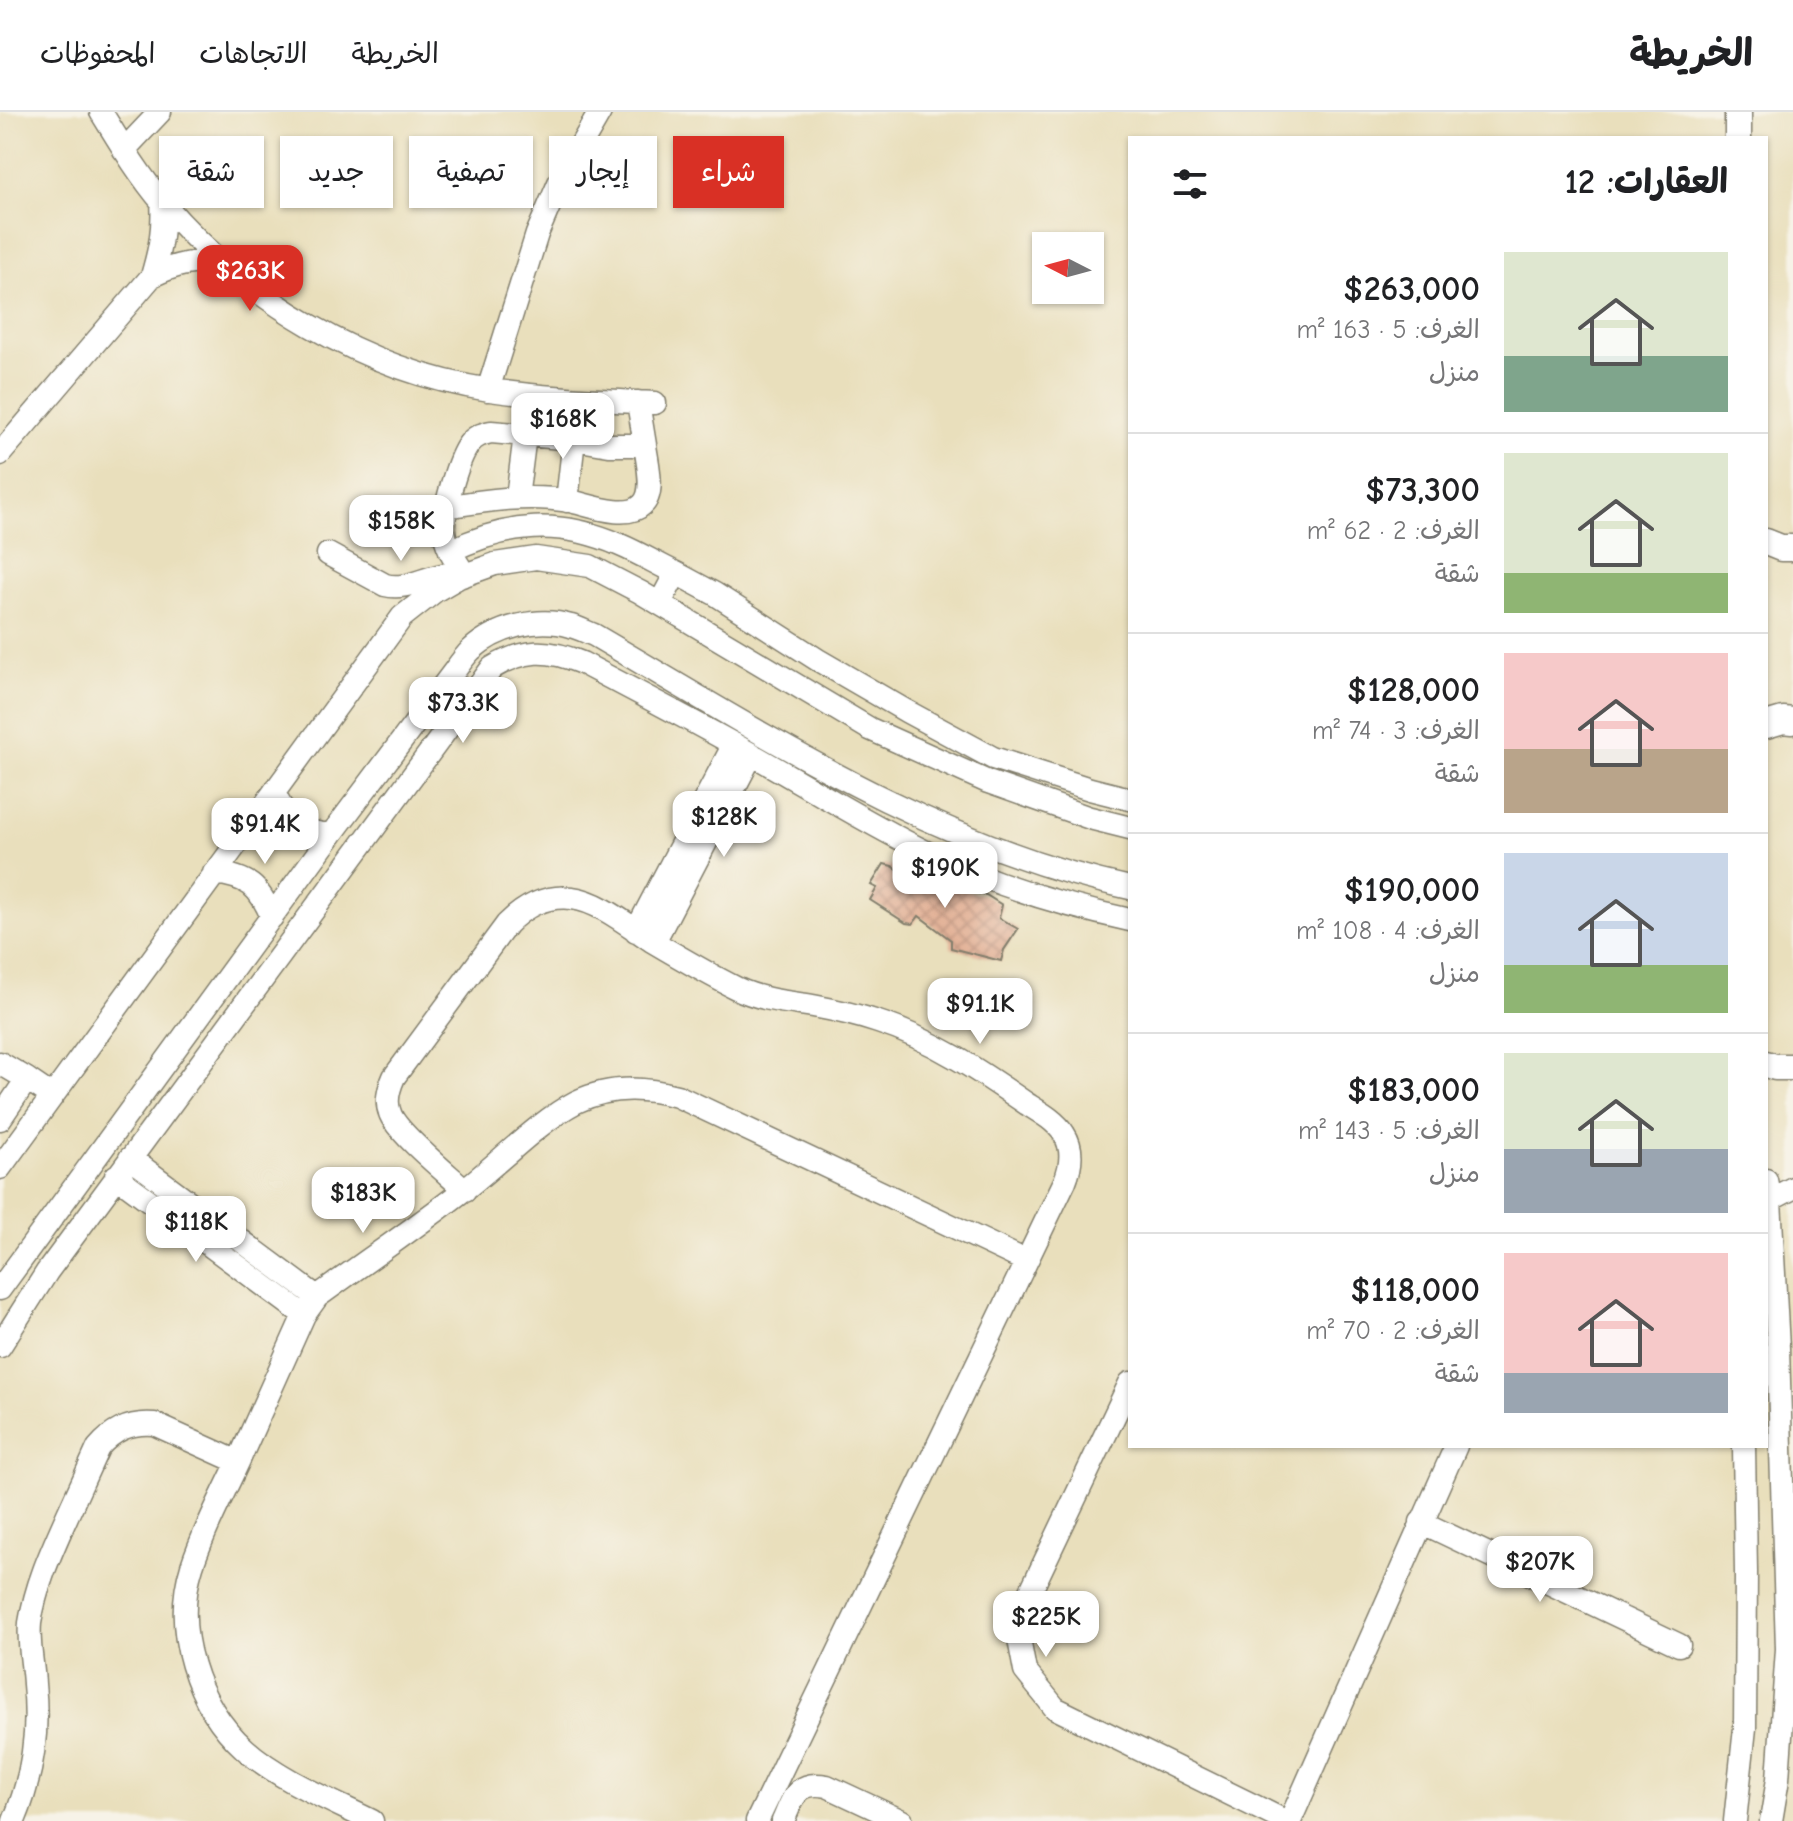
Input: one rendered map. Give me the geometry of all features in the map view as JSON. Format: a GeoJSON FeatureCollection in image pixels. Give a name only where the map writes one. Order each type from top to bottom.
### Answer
{"type":"FeatureCollection","features":[{"type":"Feature","properties":{"kind":"street"},"geometry":{"type":"LineString","coordinates":[[101,112],[124,150],[159,197]]}},
{"type":"Feature","properties":{"kind":"street"},"geometry":{"type":"LineString","coordinates":[[124,150],[160,112]]}},
{"type":"Feature","properties":{"kind":"street"},"geometry":{"type":"LineString","coordinates":[[488,390],[547,208],[600,112]]}},
{"type":"Feature","properties":{"kind":"street"},"geometry":{"type":"LineString","coordinates":[[1738,112],[1738,136]]}},
{"type":"Feature","properties":{"kind":"street"},"geometry":{"type":"LineString","coordinates":[[152,276],[163,226],[162,208]]}},
{"type":"Feature","properties":{"kind":"street"},"geometry":{"type":"LineString","coordinates":[[168,208],[222,263],[269,300],[374,357],[430,376],[488,390],[646,403],[645,445],[650,492],[645,504],[633,512],[567,501],[517,498],[446,507]]}},
{"type":"Feature","properties":{"kind":"street"},"geometry":{"type":"LineString","coordinates":[[0,454],[152,276],[186,263],[222,263]]}},
{"type":"Feature","properties":{"kind":"street"},"geometry":{"type":"LineString","coordinates":[[462,576],[444,530],[446,507],[471,441],[491,432],[645,445]]}},
{"type":"Feature","properties":{"kind":"street"},"geometry":{"type":"LineString","coordinates":[[517,498],[525,435]]}},
{"type":"Feature","properties":{"kind":"street"},"geometry":{"type":"LineString","coordinates":[[567,501],[574,439]]}},
{"type":"Feature","properties":{"kind":"street"},"geometry":{"type":"LineString","coordinates":[[450,551],[474,539],[511,529],[544,526],[575,530],[619,544],[715,594],[818,660],[993,758],[1128,798]]}},
{"type":"Feature","properties":{"kind":"street"},"geometry":{"type":"LineString","coordinates":[[1768,543],[1781,548],[1793,548]]}},
{"type":"Feature","properties":{"kind":"street"},"geometry":{"type":"LineString","coordinates":[[328,554],[393,587],[442,575],[462,576]]}},
{"type":"Feature","properties":{"kind":"street"},"geometry":{"type":"LineString","coordinates":[[0,1168],[402,617],[435,591],[462,576],[495,564],[536,558],[590,566],[660,603],[870,729],[988,782],[1090,818],[1128,828]]}},
{"type":"Feature","properties":{"kind":"street"},"geometry":{"type":"LineString","coordinates":[[660,603],[676,573]]}},
{"type":"Feature","properties":{"kind":"street"},"geometry":{"type":"LineString","coordinates":[[0,1289],[331,835],[472,650],[493,634],[512,627],[544,622],[570,625],[594,635],[885,801],[1038,863],[1128,887]]}},
{"type":"Feature","properties":{"kind":"street"},"geometry":{"type":"LineString","coordinates":[[0,1346],[47,1272],[116,1176],[492,668],[508,658],[526,653],[564,655],[743,749],[930,854],[1006,885],[1085,910],[1128,920]]}},
{"type":"Feature","properties":{"kind":"street"},"geometry":{"type":"LineString","coordinates":[[1768,724],[1793,721]]}},
{"type":"Feature","properties":{"kind":"street"},"geometry":{"type":"LineString","coordinates":[[645,936],[743,749]]}},
{"type":"Feature","properties":{"kind":"street"},"geometry":{"type":"LineString","coordinates":[[274,792],[281,810],[294,824],[312,833],[331,835]]}},
{"type":"Feature","properties":{"kind":"street"},"geometry":{"type":"LineString","coordinates":[[214,873],[234,875],[252,884],[265,899],[272,917]]}},
{"type":"Feature","properties":{"kind":"street"},"geometry":{"type":"LineString","coordinates":[[465,1190],[396,1126],[388,1106],[390,1086],[507,924],[535,903],[552,898],[570,898],[593,904],[739,990],[770,1000],[860,1017],[922,1041],[989,1077],[1051,1120],[1065,1134],[1071,1156],[1070,1169],[757,1821]]}},
{"type":"Feature","properties":{"kind":"street"},"geometry":{"type":"LineString","coordinates":[[0,1063],[52,1096]]}},
{"type":"Feature","properties":{"kind":"street"},"geometry":{"type":"LineString","coordinates":[[1768,1065],[1793,1067]]}},
{"type":"Feature","properties":{"kind":"street"},"geometry":{"type":"LineString","coordinates":[[27,1079],[2,1111],[29,1128]]}},
{"type":"Feature","properties":{"kind":"street"},"geometry":{"type":"LineString","coordinates":[[372,1821],[272,1769],[245,1749],[222,1724],[200,1685],[190,1656],[185,1627],[191,1567],[310,1306],[465,1190],[545,1124],[576,1103],[621,1089],[644,1089],[693,1103],[1026,1261]]}},
{"type":"Feature","properties":{"kind":"street"},"geometry":{"type":"LineString","coordinates":[[130,1158],[168,1185],[310,1306]]}},
{"type":"Feature","properties":{"kind":"street"},"geometry":{"type":"LineString","coordinates":[[116,1176],[310,1306]]}},
{"type":"Feature","properties":{"kind":"street"},"geometry":{"type":"LineString","coordinates":[[154,1204],[168,1185]]}},
{"type":"Feature","properties":{"kind":"street"},"geometry":{"type":"LineString","coordinates":[[1771,1821],[1778,1779],[1787,1649],[1778,1348],[1768,1190],[1793,1188]]}},
{"type":"Feature","properties":{"kind":"street"},"geometry":{"type":"LineString","coordinates":[[1128,1387],[1026,1601],[1019,1639],[1025,1671],[1055,1708],[1287,1821],[1455,1448]]}},
{"type":"Feature","properties":{"kind":"street"},"geometry":{"type":"LineString","coordinates":[[14,1821],[34,1749],[36,1716],[29,1649],[35,1601],[50,1554],[98,1448],[118,1430],[131,1425],[154,1424],[238,1462]]}},
{"type":"Feature","properties":{"kind":"street"},"geometry":{"type":"LineString","coordinates":[[1735,1821],[1745,1728],[1744,1448]]}},
{"type":"Feature","properties":{"kind":"street"},"geometry":{"type":"LineString","coordinates":[[1421,1522],[1679,1645]]}},
{"type":"Feature","properties":{"kind":"street"},"geometry":{"type":"LineString","coordinates":[[783,1821],[799,1790],[817,1784],[902,1821]]}},
{"type":"Feature","properties":{"kind":"building"},"geometry":{"type":"Polygon","coordinates":[[[884,864],[907,875],[913,865],[923,867],[958,889],[986,895],[1002,905],[999,918],[1018,929],[1004,950],[1001,961],[951,948],[951,940],[919,916],[913,924],[906,923],[870,900],[877,888],[871,885],[884,864]]]}}]}
